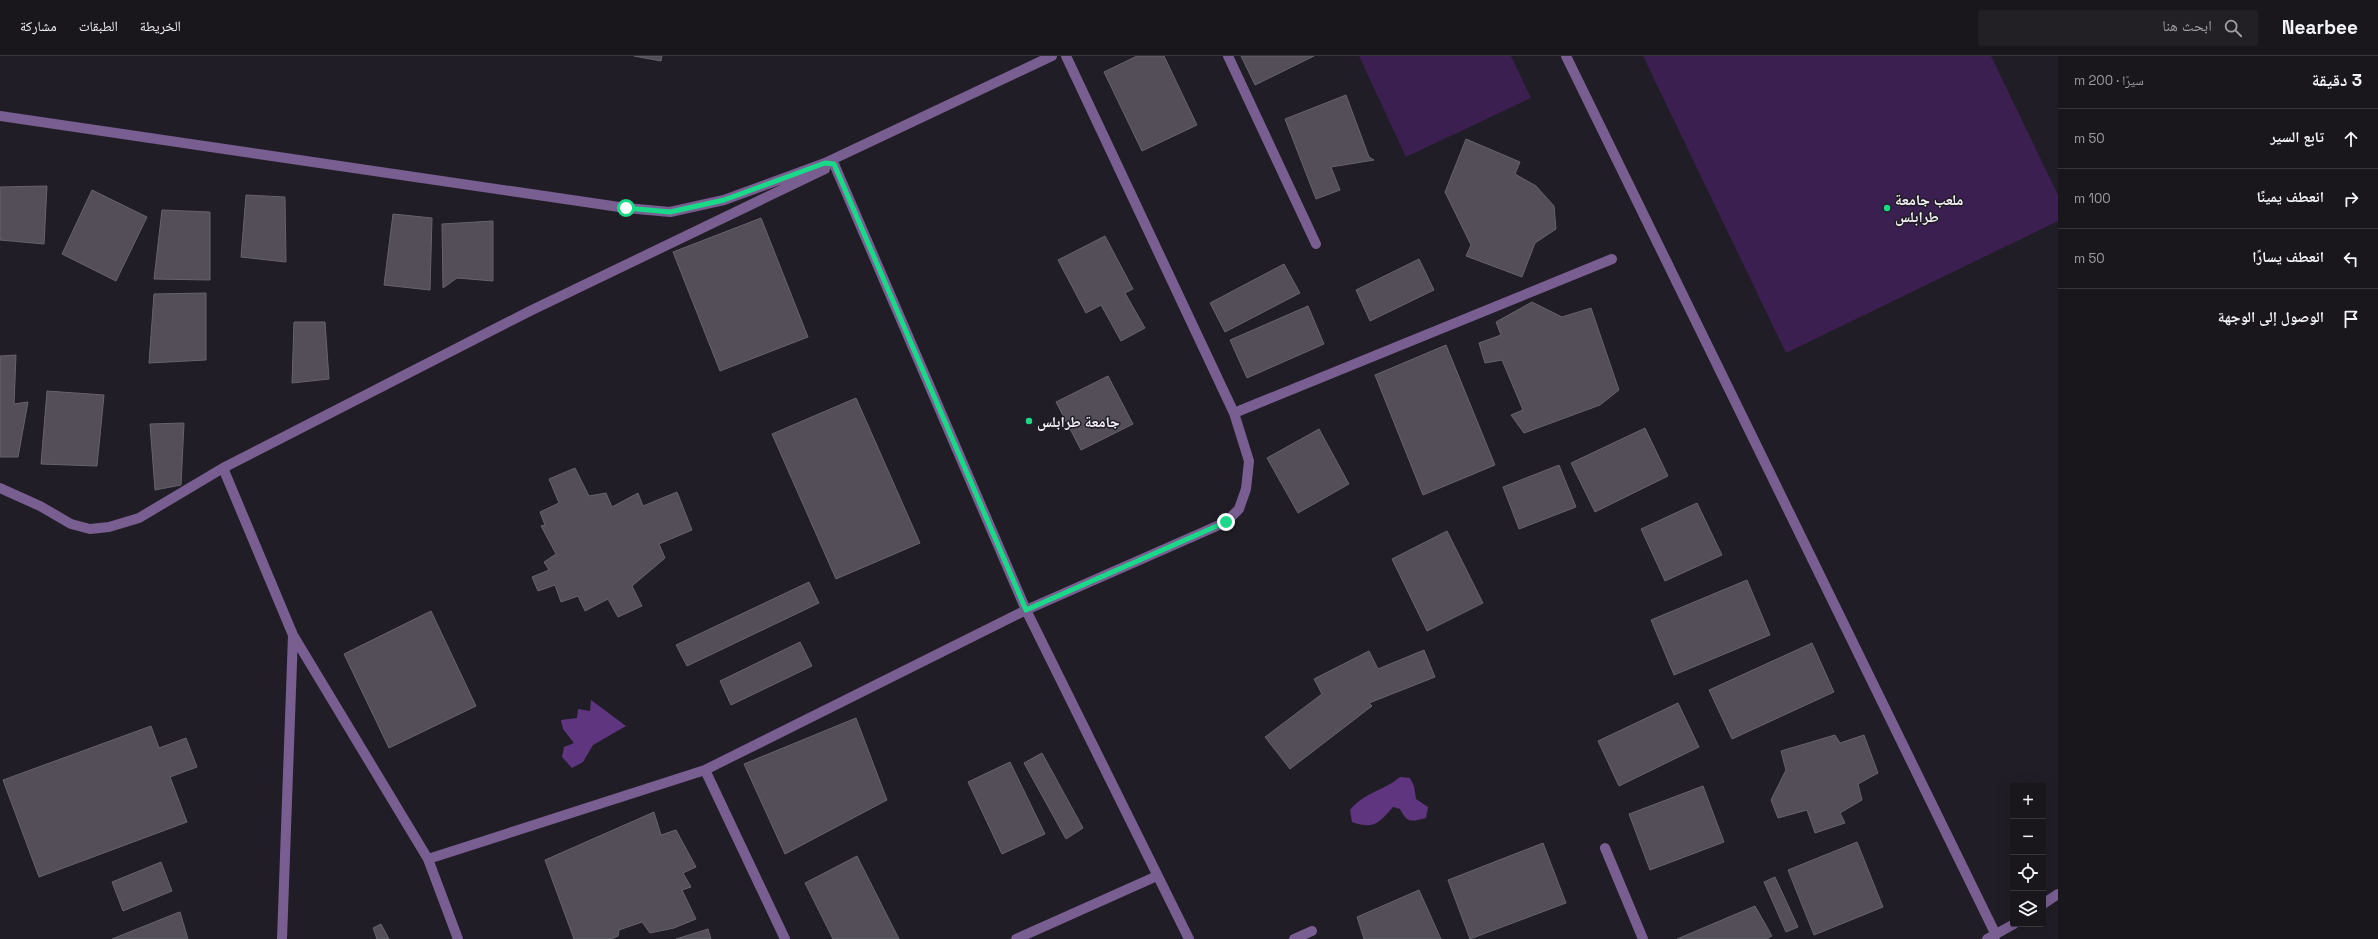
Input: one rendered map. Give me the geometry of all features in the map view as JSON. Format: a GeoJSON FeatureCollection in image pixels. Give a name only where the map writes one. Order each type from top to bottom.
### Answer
{"type":"FeatureCollection","features":[{"type":"Feature","properties":{"kind":"street"},"geometry":{"type":"LineString","coordinates":[[0,488],[40,506],[71,524],[90,529],[110,527],[139,518],[223,468],[530,311],[1052,56]]}},
{"type":"Feature","properties":{"kind":"street"},"geometry":{"type":"LineString","coordinates":[[428,859],[705,770],[1026,610],[1226,522],[1239,508],[1246,489],[1249,461],[1234,413],[1066,56]]}},
{"type":"Feature","properties":{"kind":"street"},"geometry":{"type":"LineString","coordinates":[[1228,56],[1316,244]]}},
{"type":"Feature","properties":{"kind":"street"},"geometry":{"type":"LineString","coordinates":[[1566,56],[1992,937],[2010,926]]}},
{"type":"Feature","properties":{"kind":"street"},"geometry":{"type":"LineString","coordinates":[[0,116],[626,208],[670,212],[724,200],[829,164]]}},
{"type":"Feature","properties":{"kind":"street"},"geometry":{"type":"LineString","coordinates":[[829,164],[1026,610],[1189,939]]}},
{"type":"Feature","properties":{"kind":"street"},"geometry":{"type":"LineString","coordinates":[[1234,413],[1612,259]]}},
{"type":"Feature","properties":{"kind":"street"},"geometry":{"type":"LineString","coordinates":[[223,468],[293,635],[428,859],[458,939]]}},
{"type":"Feature","properties":{"kind":"street"},"geometry":{"type":"LineString","coordinates":[[282,939],[293,635]]}},
{"type":"Feature","properties":{"kind":"street"},"geometry":{"type":"LineString","coordinates":[[705,770],[785,939]]}},
{"type":"Feature","properties":{"kind":"street"},"geometry":{"type":"LineString","coordinates":[[1605,848],[1643,939]]}},
{"type":"Feature","properties":{"kind":"street"},"geometry":{"type":"LineString","coordinates":[[1016,939],[1157,876]]}},
{"type":"Feature","properties":{"kind":"street"},"geometry":{"type":"LineString","coordinates":[[2046,902],[2058,894]]}},
{"type":"Feature","properties":{"kind":"street"},"geometry":{"type":"LineString","coordinates":[[1294,939],[1312,931]]}},
{"type":"Feature","properties":{"kind":"shaded area"},"geometry":{"type":"Polygon","coordinates":[[[1359,56],[1511,56],[1531,98],[1406,157],[1359,56]]]}},
{"type":"Feature","properties":{"kind":"shaded area","name":"ملعب جامعة طرابلس"},"geometry":{"type":"Polygon","coordinates":[[[1643,56],[1991,56],[2058,195],[2058,221],[1786,353],[1643,56]]]}},
{"type":"Feature","properties":{"kind":"shaded area"},"geometry":{"type":"Polygon","coordinates":[[[591,700],[626,726],[593,745],[583,762],[572,768],[562,757],[564,747],[574,743],[563,729],[561,720],[577,718],[578,709],[590,711],[591,700]]]}},
{"type":"Feature","properties":{"kind":"shaded area"},"geometry":{"type":"Polygon","coordinates":[[[1400,777],[1410,778],[1414,786],[1416,799],[1428,807],[1426,818],[1413,821],[1407,819],[1400,809],[1393,807],[1376,824],[1366,825],[1352,822],[1350,810],[1355,804],[1400,777]]]}},
{"type":"Feature","properties":{"kind":"building"},"geometry":{"type":"Polygon","coordinates":[[[634,56],[662,56],[661,61],[634,56]]]}},
{"type":"Feature","properties":{"kind":"building"},"geometry":{"type":"Polygon","coordinates":[[[1137,56],[1164,56],[1197,125],[1142,151],[1104,72],[1137,56]]]}},
{"type":"Feature","properties":{"kind":"building"},"geometry":{"type":"Polygon","coordinates":[[[1241,56],[1314,56],[1255,85],[1241,56]]]}},
{"type":"Feature","properties":{"kind":"building"},"geometry":{"type":"Polygon","coordinates":[[[1346,95],[1369,157],[1374,160],[1331,167],[1340,190],[1316,199],[1285,119],[1346,95]]]}},
{"type":"Feature","properties":{"kind":"building"},"geometry":{"type":"Polygon","coordinates":[[[1466,139],[1520,162],[1515,174],[1536,186],[1554,206],[1556,229],[1535,243],[1522,277],[1466,256],[1471,245],[1445,192],[1466,139]]]}},
{"type":"Feature","properties":{"kind":"building"},"geometry":{"type":"Polygon","coordinates":[[[47,186],[44,244],[0,240],[0,187],[47,186]]]}},
{"type":"Feature","properties":{"kind":"building"},"geometry":{"type":"Polygon","coordinates":[[[92,190],[147,217],[116,281],[62,254],[92,190]]]}},
{"type":"Feature","properties":{"kind":"building"},"geometry":{"type":"Polygon","coordinates":[[[246,195],[285,197],[286,262],[241,257],[246,195]]]}},
{"type":"Feature","properties":{"kind":"building"},"geometry":{"type":"Polygon","coordinates":[[[162,210],[210,212],[210,280],[154,279],[162,210]]]}},
{"type":"Feature","properties":{"kind":"building"},"geometry":{"type":"Polygon","coordinates":[[[393,214],[432,218],[430,290],[384,285],[393,214]]]}},
{"type":"Feature","properties":{"kind":"building"},"geometry":{"type":"Polygon","coordinates":[[[761,218],[808,337],[720,371],[673,252],[761,218]]]}},
{"type":"Feature","properties":{"kind":"building"},"geometry":{"type":"Polygon","coordinates":[[[493,221],[493,281],[457,278],[443,288],[442,224],[493,221]]]}},
{"type":"Feature","properties":{"kind":"building"},"geometry":{"type":"Polygon","coordinates":[[[1105,236],[1133,289],[1125,293],[1145,328],[1121,341],[1101,305],[1086,313],[1058,260],[1105,236]]]}},
{"type":"Feature","properties":{"kind":"building"},"geometry":{"type":"Polygon","coordinates":[[[1419,259],[1434,290],[1370,321],[1356,290],[1419,259]]]}},
{"type":"Feature","properties":{"kind":"building"},"geometry":{"type":"Polygon","coordinates":[[[1284,264],[1300,293],[1225,332],[1210,303],[1284,264]]]}},
{"type":"Feature","properties":{"kind":"building"},"geometry":{"type":"Polygon","coordinates":[[[206,293],[206,360],[149,363],[154,294],[206,293]]]}},
{"type":"Feature","properties":{"kind":"building"},"geometry":{"type":"Polygon","coordinates":[[[1532,302],[1562,317],[1591,308],[1619,390],[1600,405],[1524,433],[1511,415],[1523,410],[1502,360],[1485,363],[1479,343],[1501,335],[1496,322],[1532,302]]]}},
{"type":"Feature","properties":{"kind":"building"},"geometry":{"type":"Polygon","coordinates":[[[1308,306],[1324,344],[1247,378],[1230,340],[1308,306]]]}},
{"type":"Feature","properties":{"kind":"building"},"geometry":{"type":"Polygon","coordinates":[[[294,322],[325,322],[329,379],[292,383],[294,322]]]}},
{"type":"Feature","properties":{"kind":"building"},"geometry":{"type":"Polygon","coordinates":[[[1446,345],[1495,465],[1423,495],[1375,375],[1446,345]]]}},
{"type":"Feature","properties":{"kind":"building"},"geometry":{"type":"Polygon","coordinates":[[[16,355],[14,404],[28,402],[18,457],[0,457],[0,356],[16,355]]]}},
{"type":"Feature","properties":{"kind":"building"},"geometry":{"type":"Polygon","coordinates":[[[1108,376],[1133,424],[1081,450],[1056,402],[1108,376]]]}},
{"type":"Feature","properties":{"kind":"building"},"geometry":{"type":"Polygon","coordinates":[[[47,391],[104,395],[97,466],[41,464],[47,391]]]}},
{"type":"Feature","properties":{"kind":"building"},"geometry":{"type":"Polygon","coordinates":[[[856,398],[920,543],[836,579],[772,434],[856,398]]]}},
{"type":"Feature","properties":{"kind":"building"},"geometry":{"type":"Polygon","coordinates":[[[184,423],[181,485],[155,490],[150,424],[184,423]]]}},
{"type":"Feature","properties":{"kind":"building"},"geometry":{"type":"Polygon","coordinates":[[[1645,428],[1668,476],[1595,512],[1571,463],[1645,428]]]}},
{"type":"Feature","properties":{"kind":"building"},"geometry":{"type":"Polygon","coordinates":[[[1319,429],[1349,484],[1298,513],[1267,458],[1319,429]]]}},
{"type":"Feature","properties":{"kind":"building"},"geometry":{"type":"Polygon","coordinates":[[[1559,465],[1576,507],[1519,529],[1503,487],[1559,465]]]}},
{"type":"Feature","properties":{"kind":"building"},"geometry":{"type":"Polygon","coordinates":[[[575,468],[589,496],[606,493],[612,507],[638,493],[643,506],[677,492],[692,530],[659,544],[665,558],[632,586],[642,606],[618,617],[608,599],[585,611],[578,596],[561,602],[555,585],[538,591],[532,577],[549,570],[544,562],[556,554],[541,526],[545,525],[540,512],[559,503],[549,479],[575,468]]]}},
{"type":"Feature","properties":{"kind":"building"},"geometry":{"type":"Polygon","coordinates":[[[1697,503],[1722,555],[1665,581],[1641,529],[1697,503]]]}},
{"type":"Feature","properties":{"kind":"building"},"geometry":{"type":"Polygon","coordinates":[[[1447,531],[1483,603],[1427,631],[1392,559],[1447,531]]]}},
{"type":"Feature","properties":{"kind":"building"},"geometry":{"type":"Polygon","coordinates":[[[1747,580],[1770,635],[1674,675],[1651,620],[1747,580]]]}},
{"type":"Feature","properties":{"kind":"building"},"geometry":{"type":"Polygon","coordinates":[[[809,582],[819,603],[687,666],[676,645],[809,582]]]}},
{"type":"Feature","properties":{"kind":"building"},"geometry":{"type":"Polygon","coordinates":[[[431,611],[476,706],[389,748],[344,654],[431,611]]]}},
{"type":"Feature","properties":{"kind":"building"},"geometry":{"type":"Polygon","coordinates":[[[800,642],[812,666],[731,705],[720,681],[800,642]]]}},
{"type":"Feature","properties":{"kind":"building"},"geometry":{"type":"Polygon","coordinates":[[[1812,643],[1834,692],[1732,739],[1709,690],[1812,643]]]}},
{"type":"Feature","properties":{"kind":"building"},"geometry":{"type":"Polygon","coordinates":[[[1424,650],[1435,677],[1369,703],[1372,706],[1290,769],[1265,737],[1322,694],[1314,679],[1369,651],[1378,669],[1424,650]]]}},
{"type":"Feature","properties":{"kind":"building"},"geometry":{"type":"Polygon","coordinates":[[[1678,703],[1699,747],[1619,786],[1598,741],[1678,703]]]}},
{"type":"Feature","properties":{"kind":"building"},"geometry":{"type":"Polygon","coordinates":[[[856,718],[887,800],[785,854],[744,764],[856,718]]]}},
{"type":"Feature","properties":{"kind":"building"},"geometry":{"type":"Polygon","coordinates":[[[151,726],[159,748],[186,738],[197,767],[170,777],[187,822],[39,877],[3,780],[151,726]]]}},
{"type":"Feature","properties":{"kind":"building"},"geometry":{"type":"Polygon","coordinates":[[[1835,735],[1840,743],[1864,735],[1878,773],[1858,784],[1862,800],[1840,813],[1845,823],[1815,833],[1807,810],[1778,818],[1771,800],[1786,770],[1781,751],[1835,735]]]}},
{"type":"Feature","properties":{"kind":"building"},"geometry":{"type":"Polygon","coordinates":[[[1042,753],[1083,828],[1066,839],[1024,763],[1042,753]]]}},
{"type":"Feature","properties":{"kind":"building"},"geometry":{"type":"Polygon","coordinates":[[[1010,762],[1045,834],[1002,854],[968,782],[1010,762]]]}},
{"type":"Feature","properties":{"kind":"building"},"geometry":{"type":"Polygon","coordinates":[[[1703,786],[1724,842],[1650,870],[1629,814],[1703,786]]]}},
{"type":"Feature","properties":{"kind":"building"},"geometry":{"type":"Polygon","coordinates":[[[654,812],[661,835],[676,830],[696,867],[683,873],[691,887],[682,890],[696,919],[674,928],[650,933],[642,922],[619,930],[618,936],[611,939],[574,939],[545,860],[654,812]]]}},
{"type":"Feature","properties":{"kind":"building"},"geometry":{"type":"Polygon","coordinates":[[[1857,842],[1883,907],[1814,935],[1788,870],[1857,842]]]}},
{"type":"Feature","properties":{"kind":"building"},"geometry":{"type":"Polygon","coordinates":[[[1543,843],[1566,903],[1470,939],[1448,880],[1543,843]]]}},
{"type":"Feature","properties":{"kind":"building"},"geometry":{"type":"Polygon","coordinates":[[[857,856],[899,939],[833,939],[805,883],[857,856]]]}},
{"type":"Feature","properties":{"kind":"building"},"geometry":{"type":"Polygon","coordinates":[[[161,862],[172,891],[123,911],[112,882],[161,862]]]}},
{"type":"Feature","properties":{"kind":"building"},"geometry":{"type":"Polygon","coordinates":[[[1775,877],[1798,927],[1786,932],[1764,882],[1775,877]]]}},
{"type":"Feature","properties":{"kind":"building"},"geometry":{"type":"Polygon","coordinates":[[[1419,890],[1441,939],[1364,939],[1357,917],[1419,890]]]}},
{"type":"Feature","properties":{"kind":"building"},"geometry":{"type":"Polygon","coordinates":[[[1755,906],[1772,936],[1766,939],[1677,939],[1755,906]]]}},
{"type":"Feature","properties":{"kind":"building"},"geometry":{"type":"Polygon","coordinates":[[[180,912],[188,939],[112,939],[177,913],[180,912]]]}},
{"type":"Feature","properties":{"kind":"building"},"geometry":{"type":"Polygon","coordinates":[[[381,924],[389,939],[377,939],[373,928],[381,924]]]}},
{"type":"Feature","properties":{"kind":"building"},"geometry":{"type":"Polygon","coordinates":[[[708,929],[711,939],[676,939],[708,929]]]}},
{"type":"Feature","properties":{"kind":"place","name":"ملعب جامعة طرابلس"},"geometry":{"type":"Point","coordinates":[1887,208]}},
{"type":"Feature","properties":{"kind":"place","name":"جامعة طرابلس"},"geometry":{"type":"Point","coordinates":[1029,421]}},
{"type":"Feature","properties":{"kind":"route"},"geometry":{"type":"LineString","coordinates":[[626,208],[670,212],[724,200],[825,163],[834,164],[1026,610],[1226,522]]}}]}
